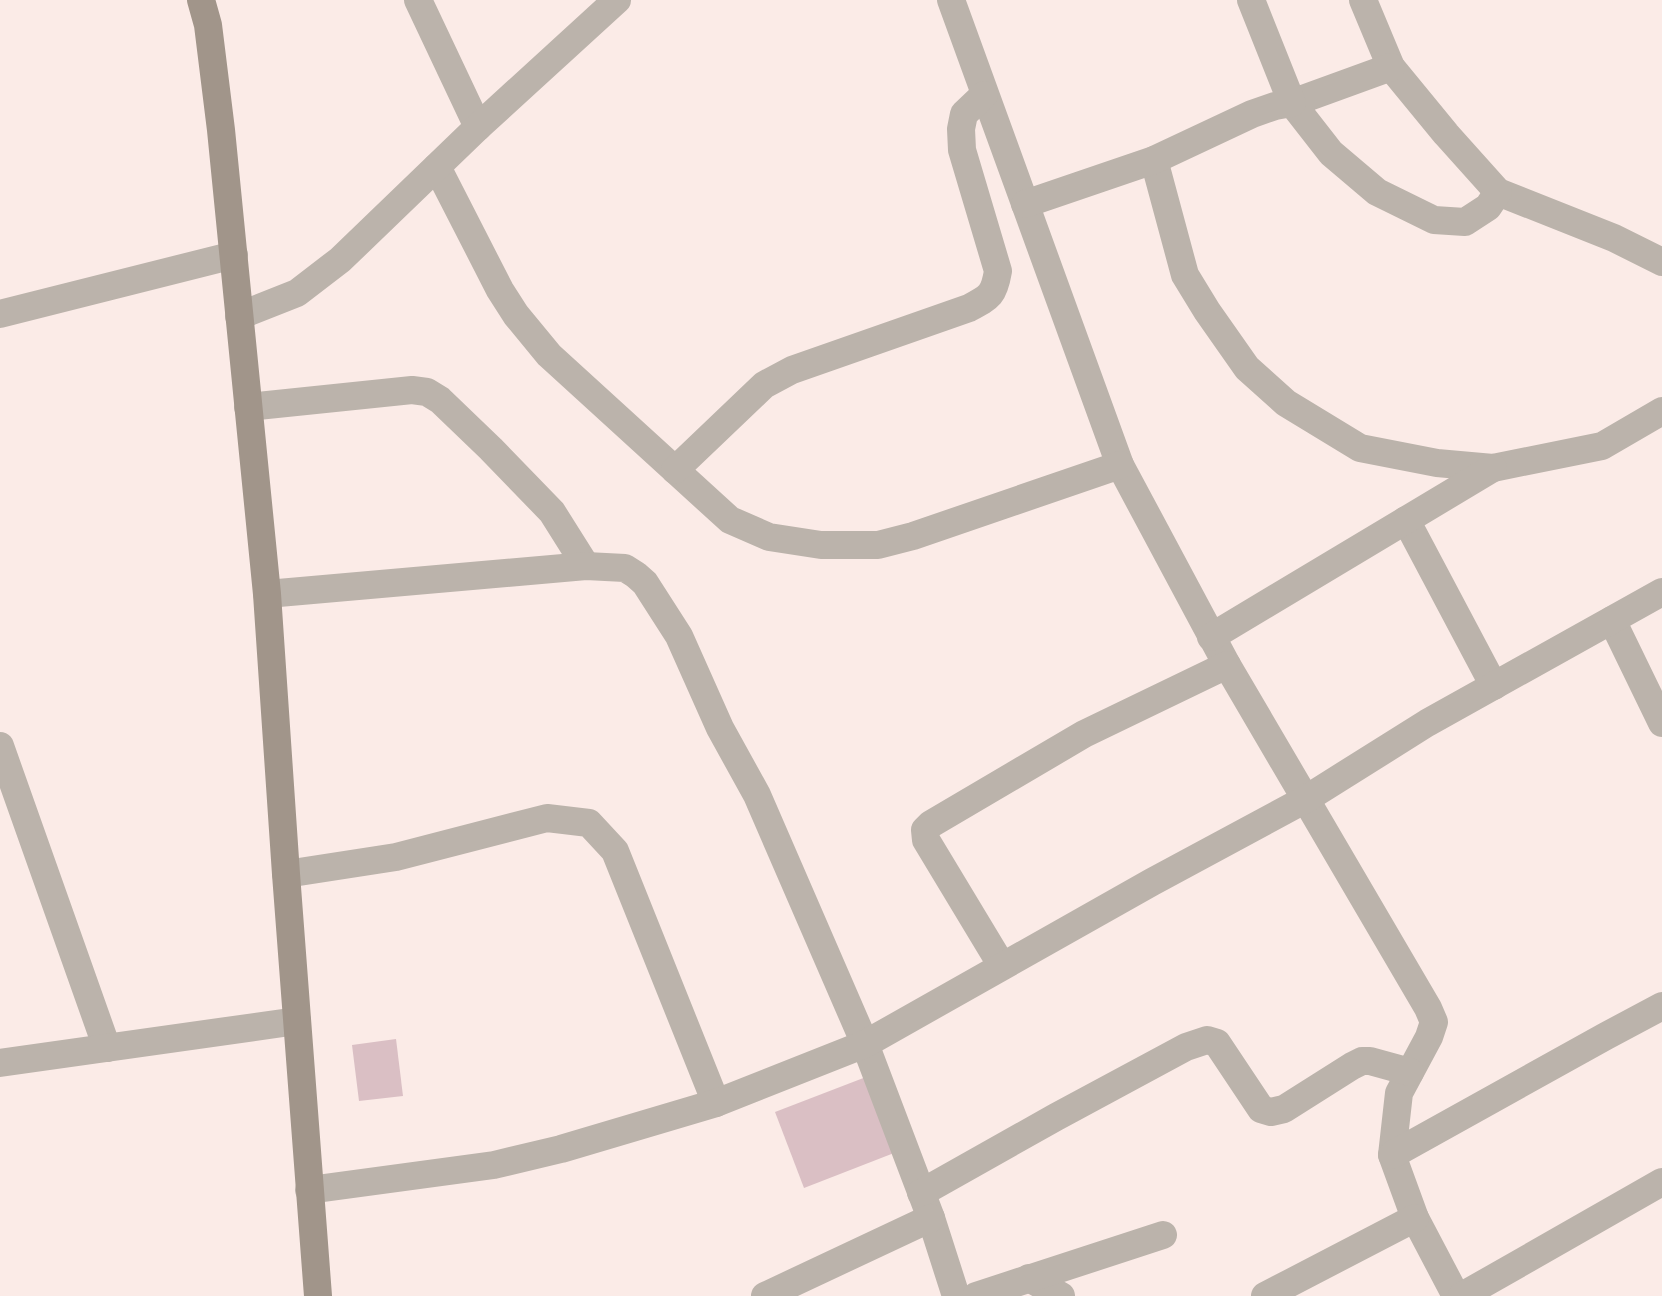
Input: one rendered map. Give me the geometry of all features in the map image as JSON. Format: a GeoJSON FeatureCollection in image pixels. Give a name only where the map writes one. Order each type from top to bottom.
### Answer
{"type":"FeatureCollection","features":[{"type":"Feature","properties":{"kind":"main road"},"geometry":{"type":"LineString","coordinates":[[201,0],[208,25],[221,130],[267,594],[318,1296]]}},
{"type":"Feature","properties":{"kind":"street"},"geometry":{"type":"LineString","coordinates":[[418,0],[478,127]]}},
{"type":"Feature","properties":{"kind":"street"},"geometry":{"type":"LineString","coordinates":[[239,316],[297,293],[340,260],[478,127],[617,0]]}},
{"type":"Feature","properties":{"kind":"street"},"geometry":{"type":"LineString","coordinates":[[951,0],[984,95],[1120,464],[1211,637],[1428,1008],[1434,1022],[1429,1037],[1399,1093],[1392,1155],[1416,1218],[1456,1296]]}},
{"type":"Feature","properties":{"kind":"street"},"geometry":{"type":"LineString","coordinates":[[1251,0],[1292,103],[1331,153],[1377,192],[1434,220],[1465,222],[1488,207],[1498,192]]}},
{"type":"Feature","properties":{"kind":"street"},"geometry":{"type":"LineString","coordinates":[[1363,0],[1391,66],[1446,134],[1498,192],[1614,238],[1662,262]]}},
{"type":"Feature","properties":{"kind":"street"},"geometry":{"type":"LineString","coordinates":[[1025,204],[1154,160],[1252,114],[1275,106],[1292,103],[1391,66]]}},
{"type":"Feature","properties":{"kind":"street"},"geometry":{"type":"LineString","coordinates":[[675,470],[764,385],[792,370],[969,308],[986,299],[995,288],[998,272],[962,150],[961,129],[964,114],[984,95]]}},
{"type":"Feature","properties":{"kind":"street"},"geometry":{"type":"LineString","coordinates":[[1154,160],[1185,274],[1207,311],[1247,368],[1286,403],[1360,448],[1437,463],[1493,468],[1602,446],[1662,411]]}},
{"type":"Feature","properties":{"kind":"street"},"geometry":{"type":"LineString","coordinates":[[437,168],[500,290],[516,316],[549,355],[730,520],[769,537],[821,545],[878,545],[913,536],[1120,464]]}},
{"type":"Feature","properties":{"kind":"street"},"geometry":{"type":"LineString","coordinates":[[0,314],[234,255]]}},
{"type":"Feature","properties":{"kind":"street"},"geometry":{"type":"LineString","coordinates":[[248,407],[412,390],[427,392],[440,400],[491,448],[552,512],[586,566]]}},
{"type":"Feature","properties":{"kind":"street"},"geometry":{"type":"LineString","coordinates":[[1211,637],[1493,468]]}},
{"type":"Feature","properties":{"kind":"street"},"geometry":{"type":"LineString","coordinates":[[1406,520],[1494,686]]}},
{"type":"Feature","properties":{"kind":"street"},"geometry":{"type":"LineString","coordinates":[[267,594],[586,566],[625,568],[636,574],[645,583],[679,636],[720,728],[758,795],[865,1044],[931,1218],[956,1296]]}},
{"type":"Feature","properties":{"kind":"street"},"geometry":{"type":"LineString","coordinates":[[309,1190],[494,1165],[561,1149],[716,1103],[865,1044],[1152,882],[1306,799],[1427,723],[1662,592]]}},
{"type":"Feature","properties":{"kind":"street"},"geometry":{"type":"LineString","coordinates":[[1612,620],[1662,723]]}},
{"type":"Feature","properties":{"kind":"street"},"geometry":{"type":"LineString","coordinates":[[1002,966],[926,840],[925,830],[931,824],[1084,734],[1227,665]]}},
{"type":"Feature","properties":{"kind":"street"},"geometry":{"type":"LineString","coordinates":[[0,746],[107,1048]]}},
{"type":"Feature","properties":{"kind":"street"},"geometry":{"type":"LineString","coordinates":[[286,874],[396,857],[547,818],[589,823],[615,851],[716,1103]]}},
{"type":"Feature","properties":{"kind":"street"},"geometry":{"type":"LineString","coordinates":[[1392,1155],[1662,1006]]}},
{"type":"Feature","properties":{"kind":"street"},"geometry":{"type":"LineString","coordinates":[[0,1063],[297,1021]]}},
{"type":"Feature","properties":{"kind":"street"},"geometry":{"type":"LineString","coordinates":[[921,1193],[1064,1112],[1186,1047],[1207,1040],[1217,1043],[1261,1109],[1271,1112],[1284,1109],[1362,1061],[1370,1061],[1410,1072]]}},
{"type":"Feature","properties":{"kind":"street"},"geometry":{"type":"LineString","coordinates":[[1462,1296],[1662,1182]]}},
{"type":"Feature","properties":{"kind":"street"},"geometry":{"type":"LineString","coordinates":[[765,1296],[931,1218]]}},
{"type":"Feature","properties":{"kind":"street"},"geometry":{"type":"LineString","coordinates":[[1265,1296],[1416,1218]]}},
{"type":"Feature","properties":{"kind":"street"},"geometry":{"type":"LineString","coordinates":[[976,1296],[1162,1235]]}},
{"type":"Feature","properties":{"kind":"street"},"geometry":{"type":"LineString","coordinates":[[1030,1278],[1061,1296]]}},
{"type":"Feature","properties":{"kind":"building"},"geometry":{"type":"Polygon","coordinates":[[[396,1039],[403,1096],[359,1101],[352,1045],[396,1039]]]}},
{"type":"Feature","properties":{"kind":"building"},"geometry":{"type":"Polygon","coordinates":[[[866,1077],[894,1153],[804,1188],[775,1112],[866,1077]]]}}]}
